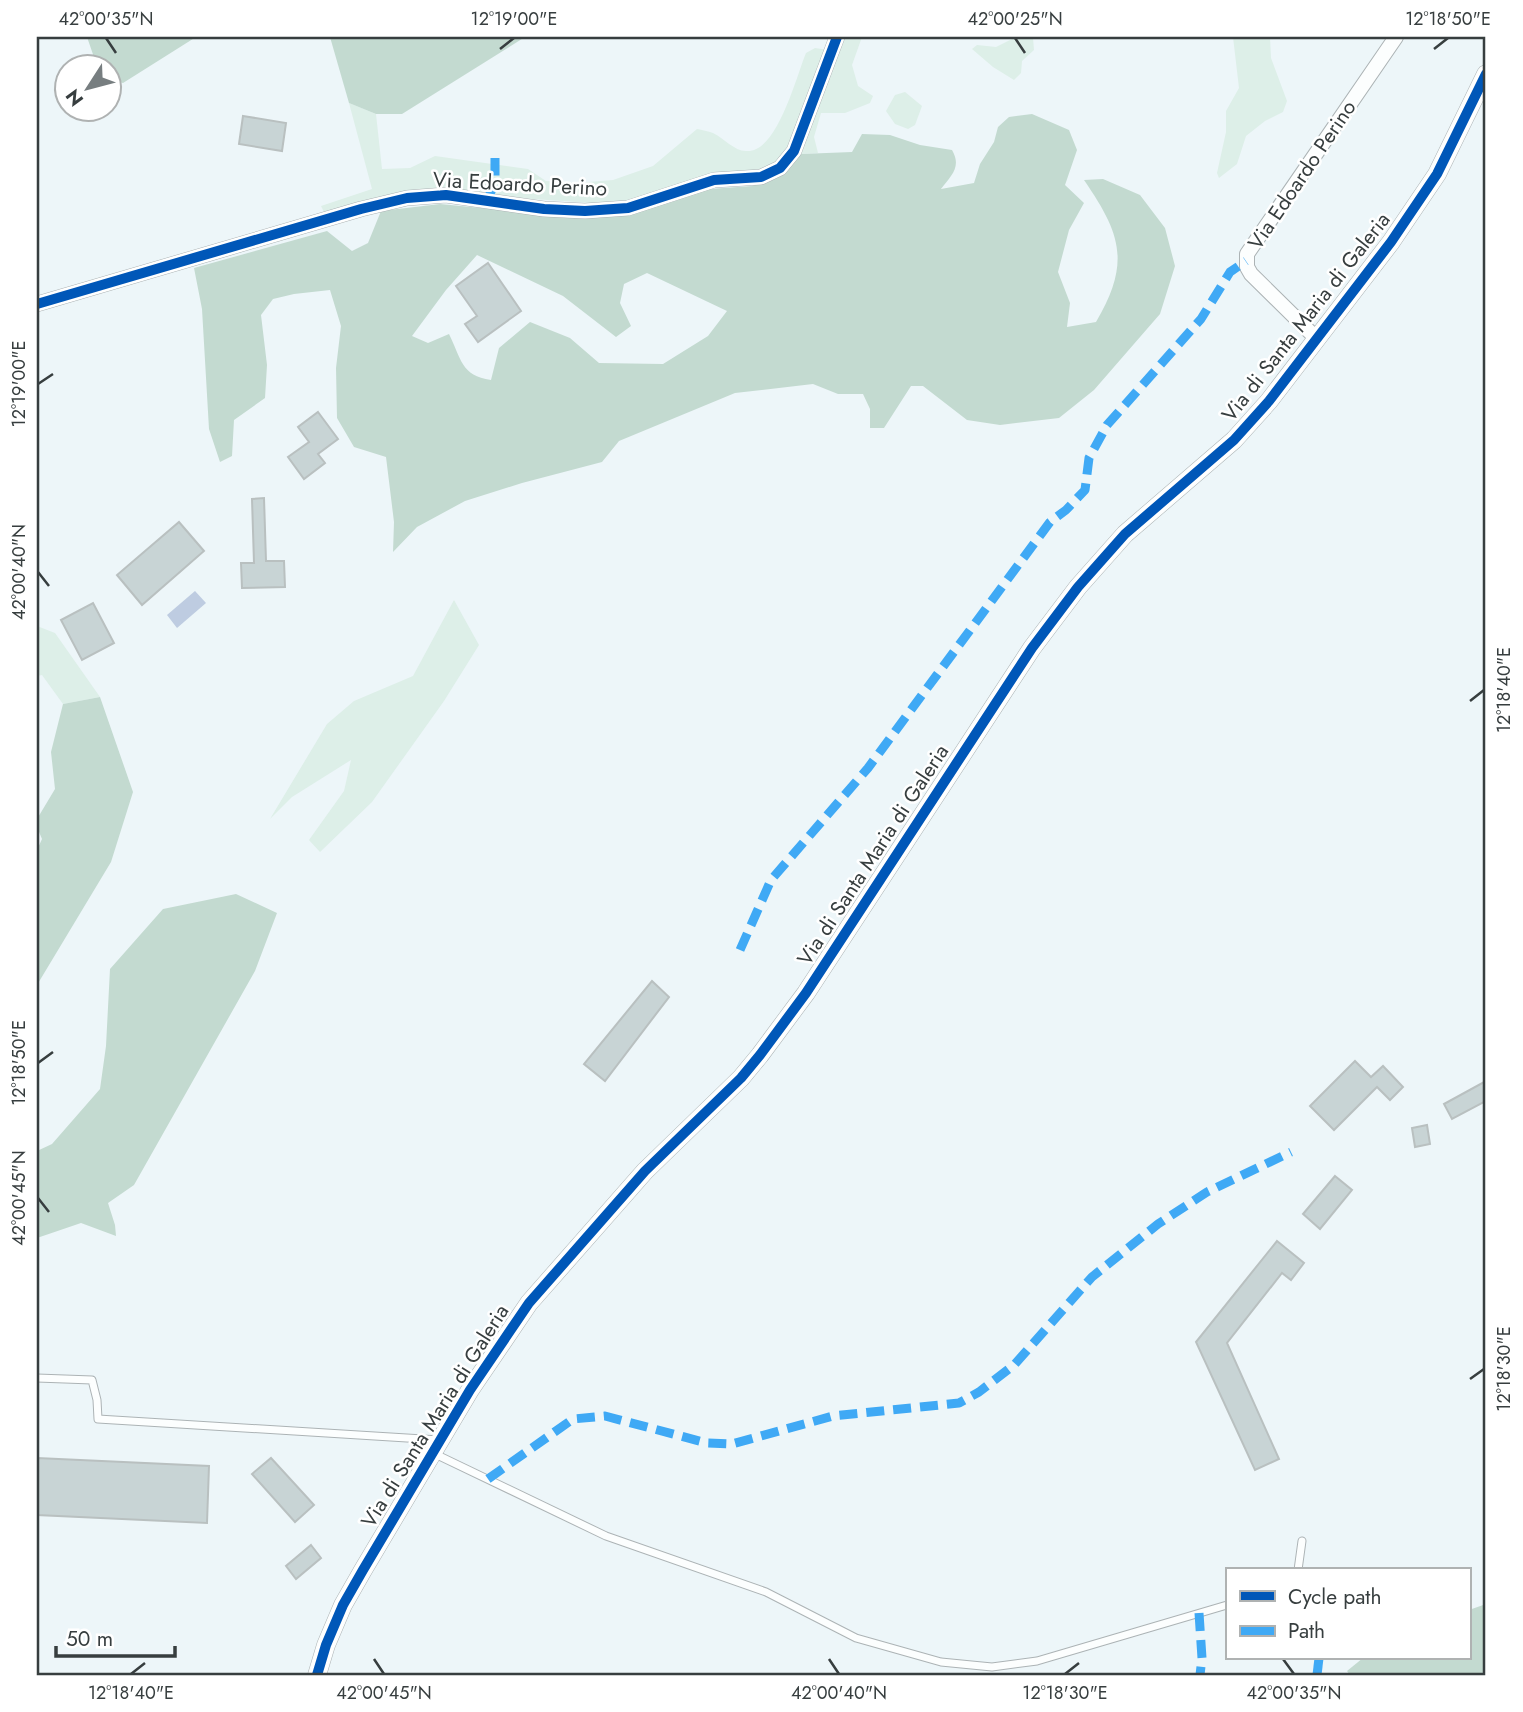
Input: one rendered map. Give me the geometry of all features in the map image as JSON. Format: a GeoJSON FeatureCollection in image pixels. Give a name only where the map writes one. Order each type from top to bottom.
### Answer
{"type":"FeatureCollection","features":[{"type":"Feature","properties":{"kind":"street","name":"Via Edoardo Perino"},"geometry":{"type":"LineString","coordinates":[[37,304],[407,198],[446,195],[544,209],[596,211],[628,208],[714,180],[761,177],[780,168],[794,152],[837,37]]}},
{"type":"Feature","properties":{"kind":"street","name":"Via Edoardo Perino"},"geometry":{"type":"LineString","coordinates":[[1317,339],[1251,274],[1246,261],[1247,254],[1396,37]]}},
{"type":"Feature","properties":{"kind":"street","name":"Via di Santa Maria di Galeria"},"geometry":{"type":"LineString","coordinates":[[317,1675],[326,1645],[344,1605],[470,1390],[529,1303],[645,1171],[733,1086],[760,1055],[806,993],[1032,648],[1078,587],[1125,534],[1234,440],[1317,339],[1391,242],[1437,174],[1486,74]]}},
{"type":"Feature","properties":{"kind":"lane"},"geometry":{"type":"LineString","coordinates":[[37,1378],[92,1380],[98,1419],[436,1447],[606,1536],[766,1592],[856,1639],[941,1662],[992,1667],[1037,1661],[1226,1605]]}},
{"type":"Feature","properties":{"kind":"lane"},"geometry":{"type":"LineString","coordinates":[[1298,1568],[1302,1541]]}},
{"type":"Feature","properties":{"kind":"shaded area"},"geometry":{"type":"Polygon","coordinates":[[[841,37],[862,37],[852,65],[858,86],[873,96],[870,103],[845,113],[821,113],[814,137],[818,153],[801,154],[800,148],[841,37]]]}},
{"type":"Feature","properties":{"kind":"shaded area"},"geometry":{"type":"Polygon","coordinates":[[[1016,37],[1033,38],[1034,50],[1022,61],[1021,73],[1014,80],[972,49],[977,45],[996,47],[1016,37]]]}},
{"type":"Feature","properties":{"kind":"shaded area"},"geometry":{"type":"Polygon","coordinates":[[[1233,37],[1270,37],[1271,58],[1287,101],[1283,112],[1265,121],[1246,136],[1237,164],[1219,178],[1217,173],[1226,132],[1226,111],[1239,88],[1233,37]]]}},
{"type":"Feature","properties":{"kind":"shaded area"},"geometry":{"type":"Polygon","coordinates":[[[815,48],[828,50],[797,136],[776,166],[640,199],[606,204],[518,198],[483,192],[430,190],[325,214],[321,206],[372,189],[349,103],[376,114],[382,169],[410,168],[435,156],[528,169],[546,181],[576,183],[613,180],[653,166],[697,129],[713,133],[742,150],[757,149],[776,128],[806,53],[815,48]]]}},
{"type":"Feature","properties":{"kind":"shaded area"},"geometry":{"type":"Polygon","coordinates":[[[905,92],[922,106],[915,125],[908,129],[895,124],[886,111],[895,95],[905,92]]]}},
{"type":"Feature","properties":{"kind":"shaded area"},"geometry":{"type":"Polygon","coordinates":[[[454,600],[479,645],[444,701],[372,802],[320,852],[309,840],[344,791],[351,760],[292,797],[270,819],[327,724],[354,701],[413,676],[454,600]]]}},
{"type":"Feature","properties":{"kind":"shaded area"},"geometry":{"type":"Polygon","coordinates":[[[37,626],[55,633],[100,697],[63,704],[42,675],[37,676],[37,626]]]}},
{"type":"Feature","properties":{"kind":"green space"},"geometry":{"type":"Polygon","coordinates":[[[87,37],[196,37],[123,83],[122,52],[92,52],[87,37]]]}},
{"type":"Feature","properties":{"kind":"green space"},"geometry":{"type":"Polygon","coordinates":[[[330,37],[525,37],[402,114],[376,114],[349,103],[330,37]]]}},
{"type":"Feature","properties":{"kind":"green space"},"geometry":{"type":"Polygon","coordinates":[[[1032,114],[1069,130],[1077,150],[1065,185],[1084,203],[1069,230],[1058,272],[1070,303],[1067,327],[1096,322],[1114,282],[1117,265],[1113,233],[1097,199],[1084,180],[1103,179],[1140,195],[1165,228],[1175,266],[1160,314],[1094,390],[1059,418],[1000,425],[967,420],[923,386],[911,386],[884,428],[870,428],[870,409],[863,394],[838,394],[813,384],[735,393],[619,441],[602,462],[465,501],[417,527],[393,552],[394,522],[386,457],[354,447],[337,418],[336,368],[341,326],[330,290],[273,299],[261,315],[267,365],[265,398],[234,420],[232,456],[220,462],[209,429],[202,309],[194,268],[327,231],[352,251],[368,243],[381,211],[440,204],[553,215],[709,189],[752,186],[781,176],[801,154],[852,152],[862,134],[890,135],[920,145],[952,150],[956,166],[941,189],[974,183],[980,164],[994,142],[998,127],[1009,117],[1032,114]],[[477,255],[446,290],[412,336],[428,343],[449,334],[463,365],[473,374],[491,380],[499,348],[530,322],[570,338],[599,363],[663,364],[708,336],[727,311],[647,273],[624,284],[620,303],[631,326],[616,337],[563,296],[477,255]]]}},
{"type":"Feature","properties":{"kind":"green space"},"geometry":{"type":"Polygon","coordinates":[[[100,697],[133,792],[111,862],[37,985],[37,850],[42,839],[37,819],[55,789],[51,752],[63,704],[100,697]]]}},
{"type":"Feature","properties":{"kind":"green space"},"geometry":{"type":"Polygon","coordinates":[[[236,894],[277,913],[255,971],[134,1185],[108,1203],[116,1236],[81,1223],[37,1238],[37,1151],[52,1144],[100,1089],[106,1046],[110,969],[163,909],[236,894]]]}},
{"type":"Feature","properties":{"kind":"green space"},"geometry":{"type":"Polygon","coordinates":[[[1486,1604],[1486,1675],[1350,1675],[1347,1671],[1361,1660],[1470,1660],[1470,1610],[1486,1604]]]}},
{"type":"Feature","properties":{"kind":"water"},"geometry":{"type":"Polygon","coordinates":[[[195,591],[206,603],[177,628],[167,615],[195,591]]]}},
{"type":"Feature","properties":{"kind":"building"},"geometry":{"type":"Polygon","coordinates":[[[243,116],[286,123],[282,151],[239,144],[243,116]]]}},
{"type":"Feature","properties":{"kind":"building"},"geometry":{"type":"Polygon","coordinates":[[[488,263],[521,311],[478,342],[465,324],[477,316],[456,286],[488,263]]]}},
{"type":"Feature","properties":{"kind":"building"},"geometry":{"type":"Polygon","coordinates":[[[318,412],[338,439],[318,454],[325,463],[304,479],[288,457],[309,442],[298,427],[318,412]]]}},
{"type":"Feature","properties":{"kind":"building"},"geometry":{"type":"Polygon","coordinates":[[[264,498],[266,561],[284,561],[285,587],[242,588],[241,563],[254,563],[252,499],[264,498]]]}},
{"type":"Feature","properties":{"kind":"building"},"geometry":{"type":"Polygon","coordinates":[[[179,522],[204,551],[142,605],[117,575],[179,522]]]}},
{"type":"Feature","properties":{"kind":"building"},"geometry":{"type":"Polygon","coordinates":[[[93,603],[114,643],[82,660],[61,620],[93,603]]]}},
{"type":"Feature","properties":{"kind":"building"},"geometry":{"type":"Polygon","coordinates":[[[652,981],[669,997],[605,1081],[584,1064],[652,981]]]}},
{"type":"Feature","properties":{"kind":"building"},"geometry":{"type":"Polygon","coordinates":[[[1355,1061],[1371,1077],[1383,1066],[1403,1087],[1390,1100],[1377,1087],[1334,1130],[1310,1106],[1355,1061]]]}},
{"type":"Feature","properties":{"kind":"building"},"geometry":{"type":"Polygon","coordinates":[[[1486,1081],[1486,1101],[1452,1119],[1444,1104],[1486,1081]]]}},
{"type":"Feature","properties":{"kind":"building"},"geometry":{"type":"Polygon","coordinates":[[[1427,1125],[1430,1144],[1415,1147],[1412,1128],[1427,1125]]]}},
{"type":"Feature","properties":{"kind":"building"},"geometry":{"type":"Polygon","coordinates":[[[1335,1176],[1352,1190],[1320,1229],[1303,1214],[1335,1176]]]}},
{"type":"Feature","properties":{"kind":"building"},"geometry":{"type":"Polygon","coordinates":[[[1277,1241],[1304,1263],[1291,1280],[1282,1273],[1227,1343],[1279,1459],[1255,1470],[1196,1342],[1277,1241]]]}},
{"type":"Feature","properties":{"kind":"building"},"geometry":{"type":"Polygon","coordinates":[[[37,1458],[209,1466],[207,1523],[37,1515],[37,1458]]]}},
{"type":"Feature","properties":{"kind":"building"},"geometry":{"type":"Polygon","coordinates":[[[271,1458],[314,1505],[295,1522],[252,1474],[271,1458]]]}},
{"type":"Feature","properties":{"kind":"building"},"geometry":{"type":"Polygon","coordinates":[[[311,1545],[321,1558],[296,1579],[286,1566],[311,1545]]]}},
{"type":"Feature","properties":{"kind":"marked path"},"geometry":{"type":"LineString","coordinates":[[487,201],[495,182],[495,158]]}},
{"type":"Feature","properties":{"kind":"marked path"},"geometry":{"type":"LineString","coordinates":[[740,950],[771,880],[868,768],[1050,522],[1085,490],[1089,458],[1107,425],[1201,319],[1230,272],[1246,261]]}},
{"type":"Feature","properties":{"kind":"marked path"},"geometry":{"type":"LineString","coordinates":[[488,1479],[573,1419],[605,1416],[707,1443],[732,1444],[833,1416],[959,1403],[979,1392],[1014,1365],[1092,1277],[1158,1224],[1207,1192],[1291,1152]]}},
{"type":"Feature","properties":{"kind":"marked path"},"geometry":{"type":"LineString","coordinates":[[1199,1613],[1202,1658],[1200,1675]]}},
{"type":"Feature","properties":{"kind":"marked path"},"geometry":{"type":"LineString","coordinates":[[1317,1675],[1319,1660]]}},
{"type":"Feature","properties":{"kind":"cycle path"},"geometry":{"type":"LineString","coordinates":[[37,304],[407,198],[446,195],[544,209],[585,211],[628,208],[714,180],[761,177],[780,168],[794,151],[837,37]]}},
{"type":"Feature","properties":{"kind":"cycle path"},"geometry":{"type":"LineString","coordinates":[[317,1675],[343,1605],[470,1390],[529,1303],[645,1171],[741,1078],[760,1055],[806,993],[1032,648],[1078,587],[1125,534],[1234,440],[1269,401],[1391,242],[1437,174],[1486,74]]}}]}
